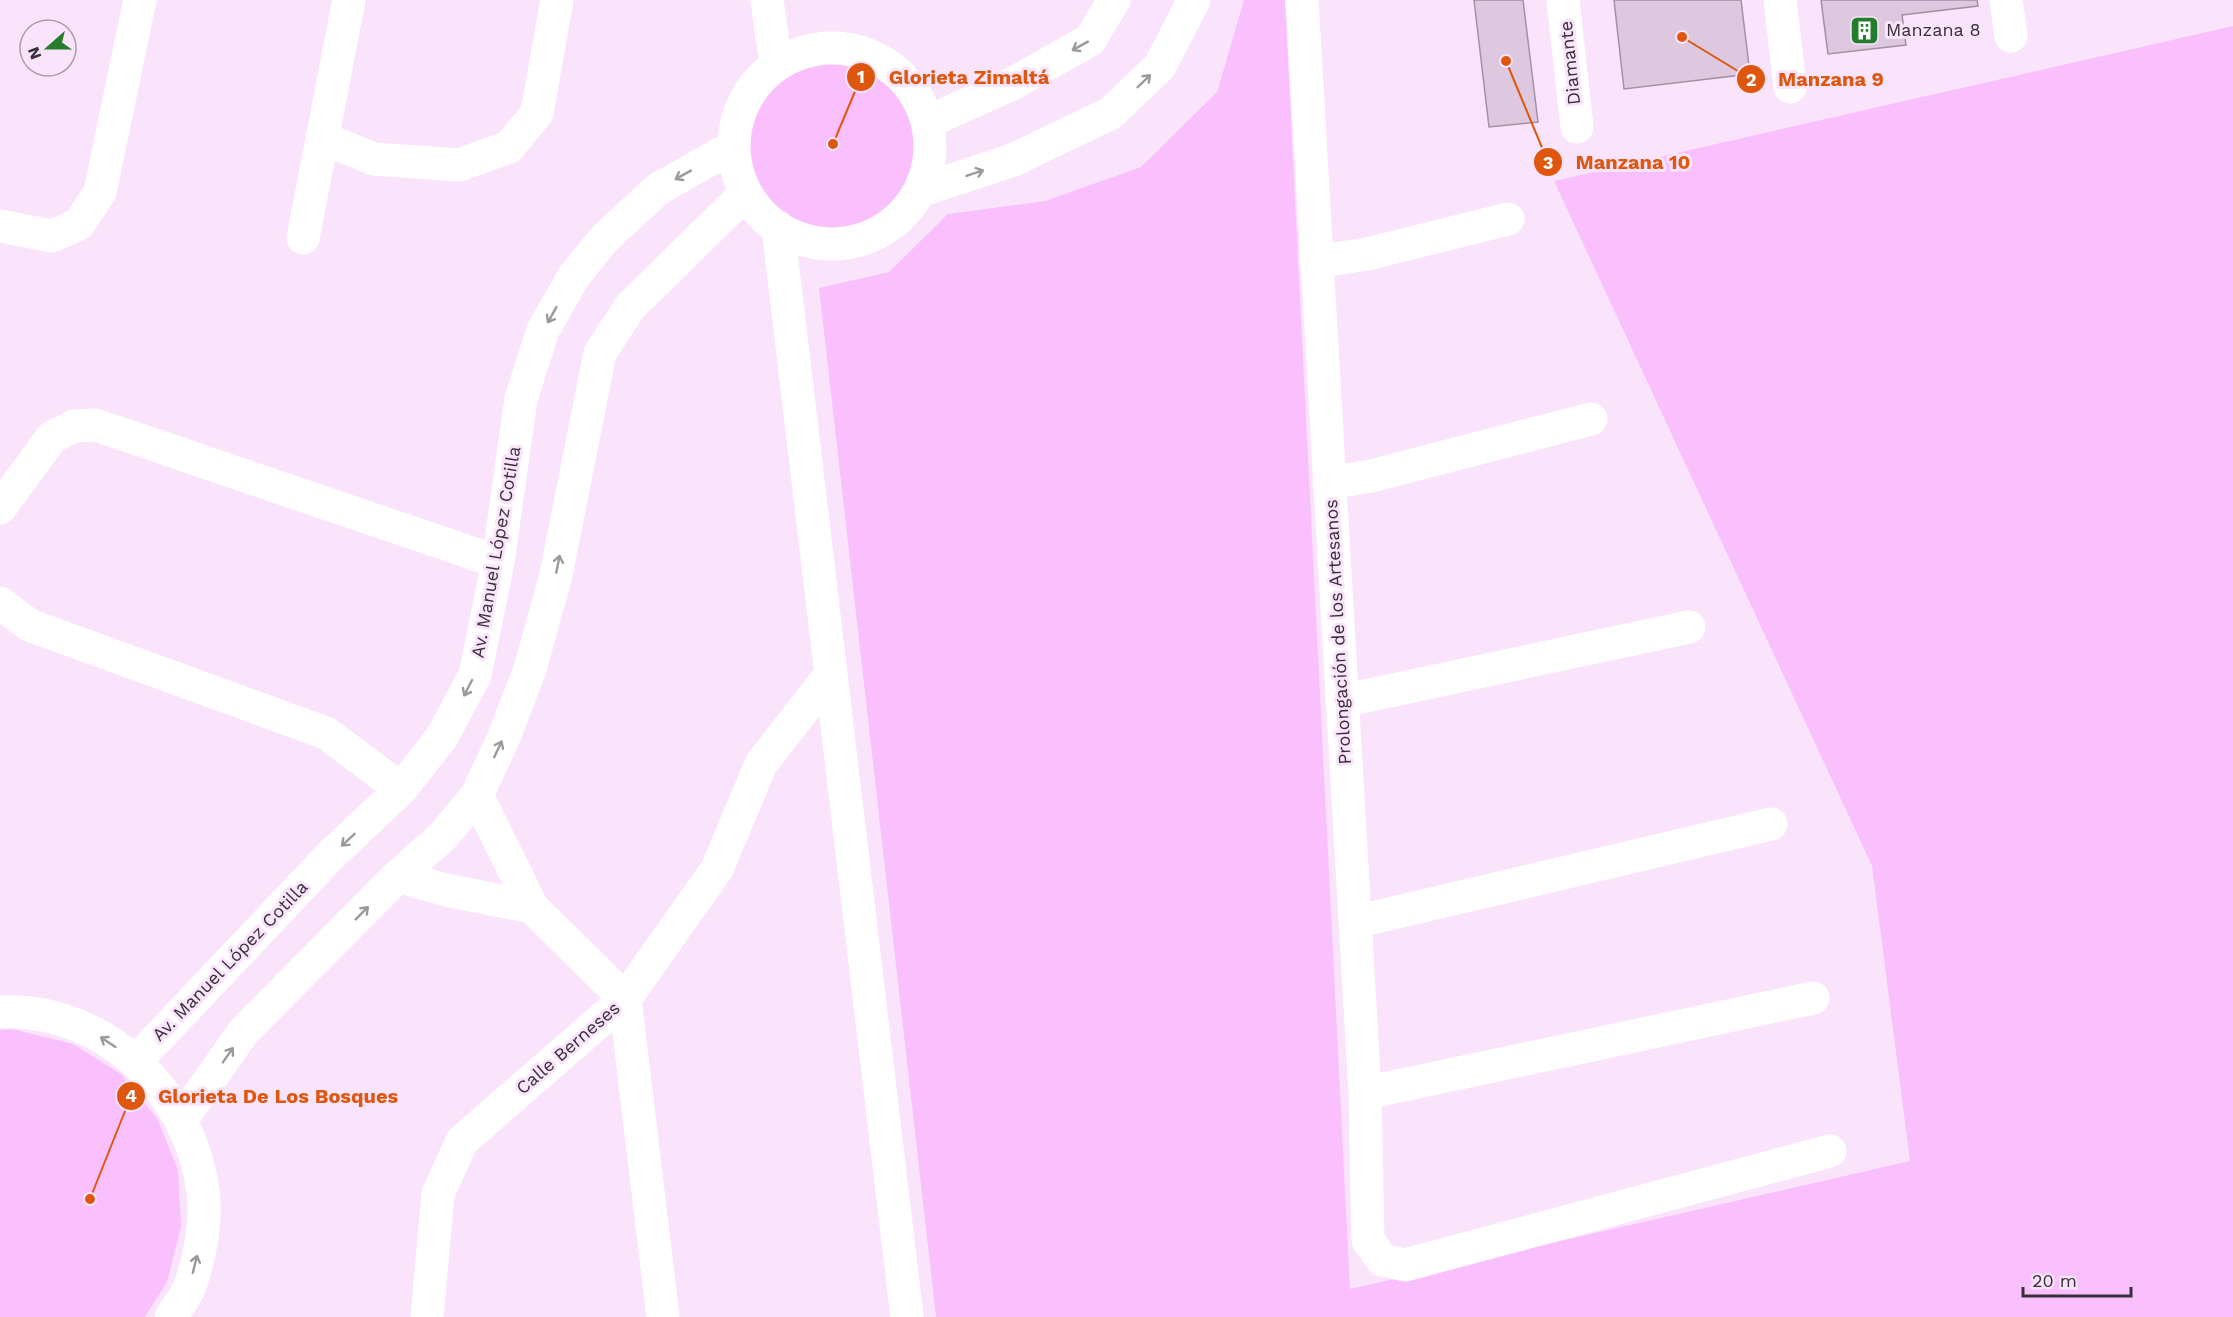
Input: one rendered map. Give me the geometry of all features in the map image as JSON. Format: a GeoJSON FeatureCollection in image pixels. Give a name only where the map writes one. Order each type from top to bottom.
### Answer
{"type":"FeatureCollection","features":[{"type":"Feature","properties":{"kind":"street"},"geometry":{"type":"LineString","coordinates":[[0,226],[52,236],[79,224],[100,192],[140,0]]}},
{"type":"Feature","properties":{"kind":"street"},"geometry":{"type":"LineString","coordinates":[[303,238],[349,0]]}},
{"type":"Feature","properties":{"kind":"street"},"geometry":{"type":"LineString","coordinates":[[322,138],[374,159],[459,165],[508,147],[537,113],[557,0]]}},
{"type":"Feature","properties":{"kind":"street"},"geometry":{"type":"LineString","coordinates":[[767,0],[776,65]]}},
{"type":"Feature","properties":{"kind":"street"},"geometry":{"type":"LineString","coordinates":[[927,122],[1010,85],[1090,40],[1114,0]]}},
{"type":"Feature","properties":{"kind":"street"},"geometry":{"type":"LineString","coordinates":[[919,191],[1013,160],[1111,113],[1160,66],[1194,0]]}},
{"type":"Feature","properties":{"kind":"street","name":"Prolongación de los Artesanos"},"geometry":{"type":"LineString","coordinates":[[1302,0],[1365,1093],[1368,1240],[1382,1260],[1405,1265],[1830,1151]]}},
{"type":"Feature","properties":{"kind":"street","name":"Diamante"},"geometry":{"type":"LineString","coordinates":[[1563,0],[1577,127]]}},
{"type":"Feature","properties":{"kind":"street"},"geometry":{"type":"LineString","coordinates":[[1780,0],[1790,87]]}},
{"type":"Feature","properties":{"kind":"street"},"geometry":{"type":"LineString","coordinates":[[2006,0],[2012,36]]}},
{"type":"Feature","properties":{"kind":"street"},"geometry":{"type":"LineString","coordinates":[[819,48],[843,48],[866,54],[887,64],[904,80],[918,99],[927,122],[929,157],[919,191],[906,210],[888,226],[868,238],[845,243],[822,244],[798,238],[778,227],[759,212],[746,192],[737,170],[734,146],[737,123],[745,101],[758,81],[776,65],[796,54],[819,48]]}},
{"type":"Feature","properties":{"kind":"street","name":"Av. Manuel López Cotilla"},"geometry":{"type":"LineString","coordinates":[[136,1061],[330,856],[401,789],[442,738],[475,675],[498,562],[521,399],[543,330],[574,276],[605,238],[658,189],[734,146]]}},
{"type":"Feature","properties":{"kind":"street"},"geometry":{"type":"LineString","coordinates":[[182,1119],[244,1031],[398,876],[444,835],[477,795],[504,737],[530,669],[556,575],[600,353],[630,307],[746,192]]}},
{"type":"Feature","properties":{"kind":"street"},"geometry":{"type":"LineString","coordinates":[[1316,262],[1367,254],[1508,219]]}},
{"type":"Feature","properties":{"kind":"street"},"geometry":{"type":"LineString","coordinates":[[778,227],[907,1317]]}},
{"type":"Feature","properties":{"kind":"street"},"geometry":{"type":"LineString","coordinates":[[1329,483],[1371,476],[1591,419]]}},
{"type":"Feature","properties":{"kind":"street"},"geometry":{"type":"LineString","coordinates":[[0,508],[52,437],[74,426],[96,425],[498,562]]}},
{"type":"Feature","properties":{"kind":"street"},"geometry":{"type":"LineString","coordinates":[[0,603],[29,625],[326,732],[401,789]]}},
{"type":"Feature","properties":{"kind":"street"},"geometry":{"type":"LineString","coordinates":[[1342,701],[1689,627]]}},
{"type":"Feature","properties":{"kind":"street"},"geometry":{"type":"LineString","coordinates":[[477,795],[532,907],[624,999],[717,869],[761,764],[831,675]]}},
{"type":"Feature","properties":{"kind":"street"},"geometry":{"type":"LineString","coordinates":[[1355,922],[1771,824]]}},
{"type":"Feature","properties":{"kind":"street"},"geometry":{"type":"LineString","coordinates":[[398,876],[446,890],[532,907]]}},
{"type":"Feature","properties":{"kind":"street"},"geometry":{"type":"LineString","coordinates":[[1365,1093],[1813,998]]}},
{"type":"Feature","properties":{"kind":"street","name":"Calle Berneses"},"geometry":{"type":"LineString","coordinates":[[427,1317],[438,1194],[462,1141],[624,999]]}},
{"type":"Feature","properties":{"kind":"street","name":"Calle Berneses"},"geometry":{"type":"LineString","coordinates":[[624,999],[663,1317]]}},
{"type":"Feature","properties":{"kind":"street"},"geometry":{"type":"LineString","coordinates":[[0,1012],[14,1011],[70,1022],[105,1038],[136,1061],[162,1088],[182,1119],[195,1153],[203,1192],[203,1235],[189,1288],[171,1317]]}},
{"type":"Feature","properties":{"kind":"shaded area"},"geometry":{"type":"Polygon","coordinates":[[[1244,0],[1285,0],[1350,1289],[1910,1161],[1872,866],[1554,181],[2233,26],[2233,1317],[936,1317],[819,288],[889,272],[948,214],[1045,201],[1141,167],[1217,92],[1244,0]]]}},
{"type":"Feature","properties":{"kind":"shaded area"},"geometry":{"type":"Polygon","coordinates":[[[833,62],[865,69],[880,76],[892,87],[903,99],[910,114],[917,146],[910,178],[903,193],[892,205],[880,216],[865,223],[833,230],[801,223],[786,216],[774,205],[763,193],[756,178],[749,146],[756,114],[763,99],[774,87],[786,76],[801,69],[833,62]]]}},
{"type":"Feature","properties":{"kind":"shaded area"},"geometry":{"type":"Polygon","coordinates":[[[12,1029],[73,1044],[121,1074],[157,1118],[178,1170],[181,1227],[167,1282],[145,1317],[0,1317],[0,1030],[12,1029]]]}},
{"type":"Feature","properties":{"kind":"building"},"geometry":{"type":"Polygon","coordinates":[[[1474,0],[1523,0],[1538,122],[1489,127],[1474,0]]]}},
{"type":"Feature","properties":{"kind":"building"},"geometry":{"type":"Polygon","coordinates":[[[1614,0],[1741,0],[1750,74],[1624,89],[1614,0]]]}},
{"type":"Feature","properties":{"kind":"building","name":"Manzana 8"},"geometry":{"type":"Polygon","coordinates":[[[1821,0],[1977,0],[1978,6],[1902,15],[1906,45],[1828,54],[1821,0]]]}},
{"type":"Feature","properties":{"kind":"place","name":"Manzana 8"},"geometry":{"type":"Point","coordinates":[1865,30]}},
{"type":"Feature","properties":{"kind":"place","name":"Manzana 9"},"geometry":{"type":"Point","coordinates":[1682,37]}},
{"type":"Feature","properties":{"kind":"place","name":"Manzana 10"},"geometry":{"type":"Point","coordinates":[1506,61]}},
{"type":"Feature","properties":{"kind":"place","name":"Glorieta Zimaltá"},"geometry":{"type":"Point","coordinates":[833,144]}},
{"type":"Feature","properties":{"kind":"place","name":"Glorieta De Los Bosques"},"geometry":{"type":"Point","coordinates":[90,1199]}}]}
